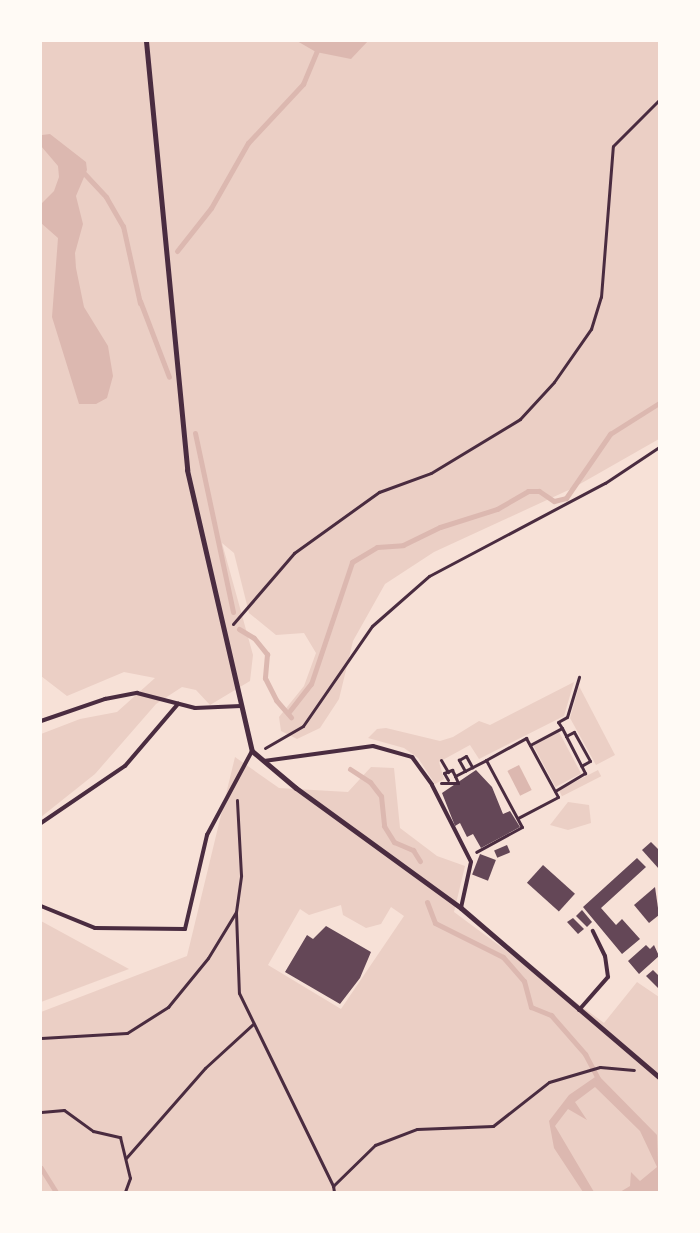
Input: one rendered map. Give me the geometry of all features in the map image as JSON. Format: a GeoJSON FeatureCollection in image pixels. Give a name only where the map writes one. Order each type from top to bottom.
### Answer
{"type":"FeatureCollection","features":[{"type":"Feature","properties":{"kind":"street"},"geometry":{"type":"LineString","coordinates":[[146,41],[187,470],[223,636],[252,751],[461,908],[659,1077]]}},
{"type":"Feature","properties":{"kind":"lane"},"geometry":{"type":"LineString","coordinates":[[41,721],[105,698],[137,693],[178,704],[241,706]]}},
{"type":"Feature","properties":{"kind":"lane"},"geometry":{"type":"LineString","coordinates":[[41,823],[125,766],[178,704]]}},
{"type":"Feature","properties":{"kind":"lane"},"geometry":{"type":"LineString","coordinates":[[264,761],[385,747],[412,757],[433,788],[469,856],[461,908]]}},
{"type":"Feature","properties":{"kind":"lane"},"geometry":{"type":"LineString","coordinates":[[41,906],[95,928],[185,929],[207,835],[252,751]]}},
{"type":"Feature","properties":{"kind":"lane"},"geometry":{"type":"LineString","coordinates":[[579,1010],[608,976],[605,956],[593,931]]}},
{"type":"Feature","properties":{"kind":"path"},"geometry":{"type":"LineString","coordinates":[[223,636],[294,554],[379,492],[431,473],[520,419],[554,382],[591,329],[601,297],[613,146],[659,100]]}},
{"type":"Feature","properties":{"kind":"path"},"geometry":{"type":"LineString","coordinates":[[259,756],[268,744],[303,726],[372,626],[429,576],[606,483],[659,447]]}},
{"type":"Feature","properties":{"kind":"path"},"geometry":{"type":"LineString","coordinates":[[555,791],[585,774],[558,722],[567,717],[579,677]]}},
{"type":"Feature","properties":{"kind":"path"},"geometry":{"type":"LineString","coordinates":[[530,745],[562,728]]}},
{"type":"Feature","properties":{"kind":"path"},"geometry":{"type":"LineString","coordinates":[[566,736],[574,732],[590,761],[581,766]]}},
{"type":"Feature","properties":{"kind":"path"},"geometry":{"type":"LineString","coordinates":[[455,776],[526,738],[558,797],[518,818]]}},
{"type":"Feature","properties":{"kind":"path"},"geometry":{"type":"LineString","coordinates":[[465,771],[459,760],[466,756],[472,767]]}},
{"type":"Feature","properties":{"kind":"path"},"geometry":{"type":"LineString","coordinates":[[441,760],[448,772]]}},
{"type":"Feature","properties":{"kind":"path"},"geometry":{"type":"LineString","coordinates":[[469,856],[522,827],[486,760]]}},
{"type":"Feature","properties":{"kind":"path"},"geometry":{"type":"LineString","coordinates":[[452,770],[455,776],[458,783],[451,786],[444,773],[452,770]]}},
{"type":"Feature","properties":{"kind":"path"},"geometry":{"type":"LineString","coordinates":[[433,788],[448,780]]}},
{"type":"Feature","properties":{"kind":"path"},"geometry":{"type":"LineString","coordinates":[[236,912],[239,993],[253,1024],[290,1090],[334,1192]]}},
{"type":"Feature","properties":{"kind":"path"},"geometry":{"type":"LineString","coordinates":[[126,1158],[205,1068],[253,1024]]}},
{"type":"Feature","properties":{"kind":"path"},"geometry":{"type":"LineString","coordinates":[[333,1186],[375,1145],[417,1129],[492,1126],[549,1082],[600,1067],[653,1073]]}},
{"type":"Feature","properties":{"kind":"path"},"geometry":{"type":"LineString","coordinates":[[41,1112],[64,1110],[93,1131],[120,1137],[130,1178],[125,1192]]}},
{"type":"Feature","properties":{"kind":"shaded area"},"geometry":{"type":"Polygon","coordinates":[[[41,41],[659,41],[659,439],[573,488],[434,552],[385,584],[353,641],[339,699],[320,728],[297,739],[281,731],[279,717],[304,686],[316,653],[304,633],[276,635],[249,613],[234,553],[222,543],[253,655],[250,681],[210,705],[196,690],[182,687],[156,704],[95,774],[41,817],[41,734],[80,719],[117,712],[155,678],[124,672],[67,696],[41,676],[41,41]]]}},
{"type":"Feature","properties":{"kind":"shaded area"},"geometry":{"type":"Polygon","coordinates":[[[297,41],[368,41],[351,59],[316,52],[297,41]]]}},
{"type":"Feature","properties":{"kind":"shaded area"},"geometry":{"type":"Polygon","coordinates":[[[41,123],[42,135],[50,134],[86,162],[87,170],[76,196],[83,224],[75,253],[76,268],[84,307],[108,346],[113,376],[107,398],[96,404],[79,404],[52,317],[58,238],[41,223],[41,204],[54,191],[59,177],[58,166],[41,146],[41,123]]]}},
{"type":"Feature","properties":{"kind":"shaded area"},"geometry":{"type":"Polygon","coordinates":[[[574,682],[564,716],[479,759],[470,745],[439,762],[444,779],[435,784],[418,758],[404,748],[368,738],[377,729],[386,728],[440,741],[453,737],[479,721],[490,725],[574,682]]]}},
{"type":"Feature","properties":{"kind":"shaded area"},"geometry":{"type":"Polygon","coordinates":[[[579,686],[615,755],[596,765],[570,718],[579,686]]]}},
{"type":"Feature","properties":{"kind":"shaded area"},"geometry":{"type":"Polygon","coordinates":[[[559,732],[581,773],[555,787],[533,746],[559,732]]]}},
{"type":"Feature","properties":{"kind":"shaded area"},"geometry":{"type":"Polygon","coordinates":[[[235,757],[279,788],[348,792],[371,767],[394,768],[400,828],[437,856],[465,866],[454,912],[604,1023],[637,982],[659,997],[659,1192],[41,1192],[41,1012],[187,956],[235,757]],[[341,905],[309,915],[300,909],[268,965],[341,1009],[404,916],[391,907],[381,924],[366,928],[343,915],[341,905]]]}},
{"type":"Feature","properties":{"kind":"shaded area"},"geometry":{"type":"Polygon","coordinates":[[[519,765],[532,790],[520,796],[507,771],[519,765]]]}},
{"type":"Feature","properties":{"kind":"shaded area"},"geometry":{"type":"Polygon","coordinates":[[[598,770],[601,776],[562,796],[559,790],[598,770]]]}},
{"type":"Feature","properties":{"kind":"shaded area"},"geometry":{"type":"Polygon","coordinates":[[[568,802],[589,805],[591,823],[568,830],[550,825],[568,802]]]}},
{"type":"Feature","properties":{"kind":"shaded area"},"geometry":{"type":"Polygon","coordinates":[[[41,921],[129,969],[41,1002],[41,921]]]}},
{"type":"Feature","properties":{"kind":"shaded area"},"geometry":{"type":"Polygon","coordinates":[[[598,1075],[657,1135],[659,1192],[620,1192],[630,1186],[631,1172],[640,1181],[657,1167],[640,1131],[595,1087],[575,1102],[587,1120],[568,1109],[555,1126],[594,1192],[583,1192],[554,1148],[549,1121],[569,1095],[598,1075]]]}},
{"type":"Feature","properties":{"kind":"building"},"geometry":{"type":"Polygon","coordinates":[[[476,770],[492,787],[503,814],[510,811],[520,827],[481,848],[473,834],[467,837],[460,823],[455,826],[442,793],[476,770]]]}},
{"type":"Feature","properties":{"kind":"building"},"geometry":{"type":"Polygon","coordinates":[[[651,842],[659,850],[659,869],[642,850],[651,842]]]}},
{"type":"Feature","properties":{"kind":"building"},"geometry":{"type":"Polygon","coordinates":[[[507,845],[510,852],[497,858],[494,850],[507,845]]]}},
{"type":"Feature","properties":{"kind":"building"},"geometry":{"type":"Polygon","coordinates":[[[480,854],[496,860],[488,881],[472,875],[480,854]]]}},
{"type":"Feature","properties":{"kind":"building"},"geometry":{"type":"Polygon","coordinates":[[[637,858],[646,867],[601,908],[616,925],[622,919],[640,939],[622,954],[583,907],[637,858]]]}},
{"type":"Feature","properties":{"kind":"building"},"geometry":{"type":"Polygon","coordinates":[[[543,865],[575,894],[559,912],[527,883],[543,865]]]}},
{"type":"Feature","properties":{"kind":"building"},"geometry":{"type":"Polygon","coordinates":[[[655,887],[659,915],[649,923],[634,905],[655,887]]]}},
{"type":"Feature","properties":{"kind":"building"},"geometry":{"type":"Polygon","coordinates":[[[582,910],[592,922],[587,927],[576,916],[582,910]]]}},
{"type":"Feature","properties":{"kind":"building"},"geometry":{"type":"Polygon","coordinates":[[[573,918],[584,929],[578,934],[567,922],[573,918]]]}},
{"type":"Feature","properties":{"kind":"building"},"geometry":{"type":"Polygon","coordinates":[[[326,926],[371,952],[360,978],[340,1004],[285,972],[307,935],[313,939],[326,926]]]}},
{"type":"Feature","properties":{"kind":"building"},"geometry":{"type":"Polygon","coordinates":[[[646,945],[650,949],[654,945],[659,956],[639,974],[628,961],[646,945]]]}},
{"type":"Feature","properties":{"kind":"building"},"geometry":{"type":"Polygon","coordinates":[[[653,970],[659,976],[659,989],[646,976],[653,970]]]}},
{"type":"Feature","properties":{"kind":"waterway"},"geometry":{"type":"LineString","coordinates":[[177,251],[211,208],[248,143],[303,84],[321,41]]}},
{"type":"Feature","properties":{"kind":"waterway"},"geometry":{"type":"LineString","coordinates":[[81,170],[106,197],[123,226],[140,303]]}},
{"type":"Feature","properties":{"kind":"waterway"},"geometry":{"type":"LineString","coordinates":[[140,301],[169,377]]}},
{"type":"Feature","properties":{"kind":"waterway"},"geometry":{"type":"LineString","coordinates":[[288,713],[311,684],[352,562],[377,547],[403,545],[440,527],[497,509],[528,491],[539,491],[554,501],[566,498],[610,434],[659,403]]}},
{"type":"Feature","properties":{"kind":"waterway"},"geometry":{"type":"LineString","coordinates":[[195,433],[233,612]]}},
{"type":"Feature","properties":{"kind":"waterway"},"geometry":{"type":"LineString","coordinates":[[239,629],[254,638],[267,654],[265,678],[276,700],[291,717]]}},
{"type":"Feature","properties":{"kind":"waterway"},"geometry":{"type":"LineString","coordinates":[[350,769],[370,782],[381,796],[384,826],[394,842],[413,850],[420,861]]}},
{"type":"Feature","properties":{"kind":"waterway"},"geometry":{"type":"LineString","coordinates":[[427,902],[435,923],[503,957],[524,981],[531,1007],[551,1015],[585,1054],[598,1078]]}},
{"type":"Feature","properties":{"kind":"waterway"},"geometry":{"type":"LineString","coordinates":[[41,1168],[56,1192]]}}]}
